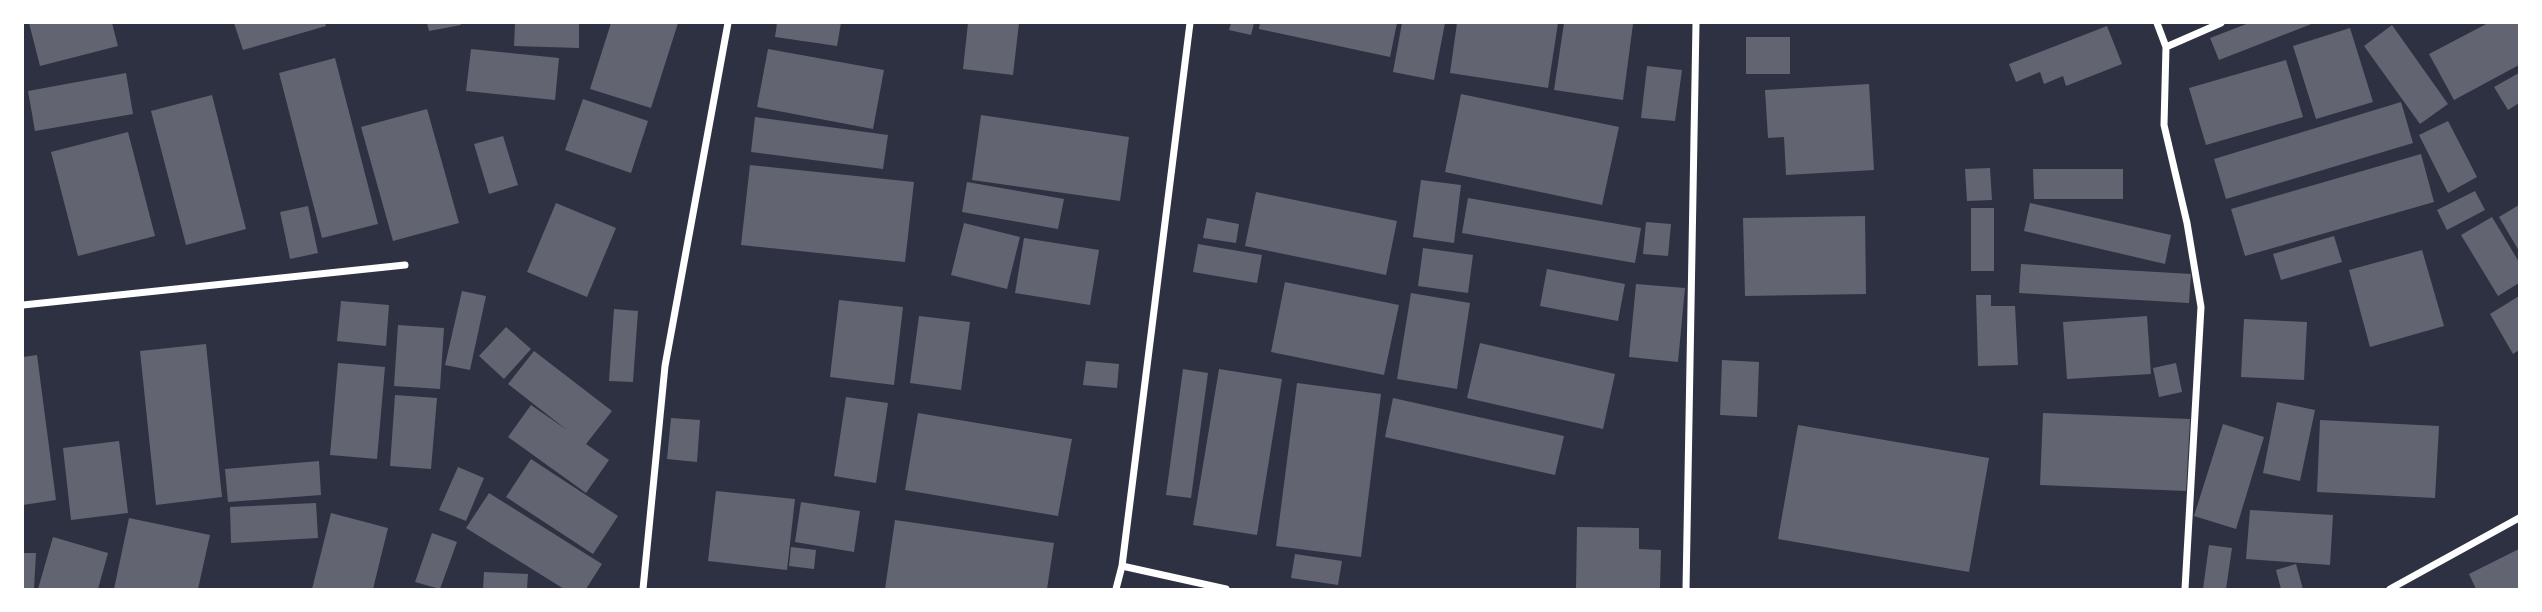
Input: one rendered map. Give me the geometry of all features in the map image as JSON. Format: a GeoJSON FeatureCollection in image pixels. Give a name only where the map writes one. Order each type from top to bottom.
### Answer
{"type":"FeatureCollection","features":[{"type":"Feature","properties":{"kind":"street"},"geometry":{"type":"LineString","coordinates":[[643,589],[665,366],[727,23]]}},
{"type":"Feature","properties":{"kind":"street"},"geometry":{"type":"LineString","coordinates":[[1116,589],[1122,566],[1190,23]]}},
{"type":"Feature","properties":{"kind":"street"},"geometry":{"type":"LineString","coordinates":[[1686,589],[1696,23]]}},
{"type":"Feature","properties":{"kind":"street"},"geometry":{"type":"LineString","coordinates":[[2157,23],[2166,47],[2164,125],[2188,223],[2201,307],[2185,589]]}},
{"type":"Feature","properties":{"kind":"street"},"geometry":{"type":"LineString","coordinates":[[2166,47],[2221,23]]}},
{"type":"Feature","properties":{"kind":"street"},"geometry":{"type":"LineString","coordinates":[[23,305],[405,265]]}},
{"type":"Feature","properties":{"kind":"street"},"geometry":{"type":"LineString","coordinates":[[2389,589],[2519,518]]}},
{"type":"Feature","properties":{"kind":"street"},"geometry":{"type":"LineString","coordinates":[[1122,566],[1226,589]]}},
{"type":"Feature","properties":{"kind":"building"},"geometry":{"type":"Polygon","coordinates":[[[29,23],[112,23],[118,46],[40,66],[29,23]]]}},
{"type":"Feature","properties":{"kind":"building"},"geometry":{"type":"Polygon","coordinates":[[[234,23],[325,23],[326,26],[243,50],[234,23]]]}},
{"type":"Feature","properties":{"kind":"building"},"geometry":{"type":"Polygon","coordinates":[[[427,23],[460,23],[461,25],[429,31],[427,23]]]}},
{"type":"Feature","properties":{"kind":"building"},"geometry":{"type":"Polygon","coordinates":[[[515,23],[579,23],[579,48],[514,46],[515,23]]]}},
{"type":"Feature","properties":{"kind":"building"},"geometry":{"type":"Polygon","coordinates":[[[611,23],[678,23],[651,108],[590,89],[611,23]]]}},
{"type":"Feature","properties":{"kind":"building"},"geometry":{"type":"Polygon","coordinates":[[[777,23],[841,23],[837,46],[775,37],[777,23]]]}},
{"type":"Feature","properties":{"kind":"building"},"geometry":{"type":"Polygon","coordinates":[[[968,23],[1019,23],[1013,75],[963,69],[968,23]]]}},
{"type":"Feature","properties":{"kind":"building"},"geometry":{"type":"Polygon","coordinates":[[[1231,23],[1254,23],[1251,35],[1229,30],[1231,23]]]}},
{"type":"Feature","properties":{"kind":"building"},"geometry":{"type":"Polygon","coordinates":[[[1260,23],[1397,23],[1390,57],[1259,29],[1260,23]]]}},
{"type":"Feature","properties":{"kind":"building"},"geometry":{"type":"Polygon","coordinates":[[[1402,23],[1445,23],[1434,80],[1393,72],[1402,23]]]}},
{"type":"Feature","properties":{"kind":"building"},"geometry":{"type":"Polygon","coordinates":[[[1457,23],[1558,23],[1548,88],[1450,73],[1457,23]]]}},
{"type":"Feature","properties":{"kind":"building"},"geometry":{"type":"Polygon","coordinates":[[[1564,23],[1633,24],[1623,100],[1554,90],[1564,23]]]}},
{"type":"Feature","properties":{"kind":"building"},"geometry":{"type":"Polygon","coordinates":[[[2249,23],[2314,23],[2219,60],[2210,38],[2249,23]]]}},
{"type":"Feature","properties":{"kind":"building"},"geometry":{"type":"Polygon","coordinates":[[[2488,23],[2519,23],[2519,65],[2454,100],[2429,54],[2488,23]]]}},
{"type":"Feature","properties":{"kind":"building"},"geometry":{"type":"Polygon","coordinates":[[[2392,25],[2448,104],[2420,124],[2364,46],[2392,25]]]}},
{"type":"Feature","properties":{"kind":"building"},"geometry":{"type":"Polygon","coordinates":[[[2107,26],[2122,64],[2066,86],[2063,76],[2044,84],[2040,72],[2016,82],[2009,64],[2107,26]]]}},
{"type":"Feature","properties":{"kind":"building"},"geometry":{"type":"Polygon","coordinates":[[[2350,28],[2373,102],[2316,119],[2293,46],[2350,28]]]}},
{"type":"Feature","properties":{"kind":"building"},"geometry":{"type":"Polygon","coordinates":[[[1746,37],[1790,37],[1790,74],[1746,74],[1746,37]]]}},
{"type":"Feature","properties":{"kind":"building"},"geometry":{"type":"Polygon","coordinates":[[[471,49],[559,58],[555,100],[466,91],[471,49]]]}},
{"type":"Feature","properties":{"kind":"building"},"geometry":{"type":"Polygon","coordinates":[[[768,49],[884,70],[873,129],[757,107],[768,49]]]}},
{"type":"Feature","properties":{"kind":"building"},"geometry":{"type":"Polygon","coordinates":[[[335,58],[378,224],[322,238],[279,73],[335,58]]]}},
{"type":"Feature","properties":{"kind":"building"},"geometry":{"type":"Polygon","coordinates":[[[2286,60],[2303,117],[2206,145],[2189,88],[2286,60]]]}},
{"type":"Feature","properties":{"kind":"building"},"geometry":{"type":"Polygon","coordinates":[[[1647,66],[1682,70],[1675,121],[1641,118],[1647,66]]]}},
{"type":"Feature","properties":{"kind":"building"},"geometry":{"type":"Polygon","coordinates":[[[126,73],[133,114],[35,131],[28,91],[126,73]]]}},
{"type":"Feature","properties":{"kind":"building"},"geometry":{"type":"Polygon","coordinates":[[[2519,73],[2519,103],[2508,110],[2494,87],[2519,73]]]}},
{"type":"Feature","properties":{"kind":"building"},"geometry":{"type":"Polygon","coordinates":[[[1869,84],[1874,170],[1786,175],[1784,137],[1768,138],[1765,90],[1869,84]]]}},
{"type":"Feature","properties":{"kind":"building"},"geometry":{"type":"Polygon","coordinates":[[[1461,94],[1619,127],[1602,205],[1445,172],[1461,94]]]}},
{"type":"Feature","properties":{"kind":"building"},"geometry":{"type":"Polygon","coordinates":[[[212,95],[246,229],[186,245],[151,111],[212,95]]]}},
{"type":"Feature","properties":{"kind":"building"},"geometry":{"type":"Polygon","coordinates":[[[583,99],[648,121],[631,173],[565,150],[583,99]]]}},
{"type":"Feature","properties":{"kind":"building"},"geometry":{"type":"Polygon","coordinates":[[[2401,102],[2413,143],[2226,199],[2214,159],[2401,102]]]}},
{"type":"Feature","properties":{"kind":"building"},"geometry":{"type":"Polygon","coordinates":[[[427,109],[459,223],[393,241],[361,127],[427,109]]]}},
{"type":"Feature","properties":{"kind":"building"},"geometry":{"type":"Polygon","coordinates":[[[981,115],[1129,137],[1120,201],[972,180],[981,115]]]}},
{"type":"Feature","properties":{"kind":"building"},"geometry":{"type":"Polygon","coordinates":[[[755,117],[888,135],[883,169],[751,152],[755,117]]]}},
{"type":"Feature","properties":{"kind":"building"},"geometry":{"type":"Polygon","coordinates":[[[2448,121],[2477,177],[2448,193],[2419,135],[2448,121]]]}},
{"type":"Feature","properties":{"kind":"building"},"geometry":{"type":"Polygon","coordinates":[[[128,132],[155,236],[78,256],[51,152],[128,132]]]}},
{"type":"Feature","properties":{"kind":"building"},"geometry":{"type":"Polygon","coordinates":[[[503,136],[518,185],[489,194],[474,144],[503,136]]]}},
{"type":"Feature","properties":{"kind":"building"},"geometry":{"type":"Polygon","coordinates":[[[2421,154],[2434,202],[2245,256],[2231,209],[2421,154]]]}},
{"type":"Feature","properties":{"kind":"building"},"geometry":{"type":"Polygon","coordinates":[[[750,165],[914,182],[905,262],[741,245],[750,165]]]}},
{"type":"Feature","properties":{"kind":"building"},"geometry":{"type":"Polygon","coordinates":[[[1990,168],[1992,200],[1967,201],[1965,169],[1990,168]]]}},
{"type":"Feature","properties":{"kind":"building"},"geometry":{"type":"Polygon","coordinates":[[[2033,169],[2123,169],[2123,199],[2034,199],[2033,169]]]}},
{"type":"Feature","properties":{"kind":"building"},"geometry":{"type":"Polygon","coordinates":[[[1421,180],[1461,185],[1454,243],[1413,237],[1421,180]]]}},
{"type":"Feature","properties":{"kind":"building"},"geometry":{"type":"Polygon","coordinates":[[[967,182],[1064,199],[1058,229],[962,212],[967,182]]]}},
{"type":"Feature","properties":{"kind":"building"},"geometry":{"type":"Polygon","coordinates":[[[2475,191],[2485,210],[2447,230],[2437,210],[2475,191]]]}},
{"type":"Feature","properties":{"kind":"building"},"geometry":{"type":"Polygon","coordinates":[[[1256,192],[1397,221],[1386,275],[1245,246],[1256,192]]]}},
{"type":"Feature","properties":{"kind":"building"},"geometry":{"type":"Polygon","coordinates":[[[1468,198],[1641,228],[1635,263],[1462,233],[1468,198]]]}},
{"type":"Feature","properties":{"kind":"building"},"geometry":{"type":"Polygon","coordinates":[[[556,203],[616,228],[587,297],[527,272],[556,203]]]}},
{"type":"Feature","properties":{"kind":"building"},"geometry":{"type":"Polygon","coordinates":[[[2030,203],[2171,235],[2165,264],[2024,231],[2030,203]]]}},
{"type":"Feature","properties":{"kind":"building"},"geometry":{"type":"Polygon","coordinates":[[[2519,205],[2519,251],[2499,217],[2519,205]]]}},
{"type":"Feature","properties":{"kind":"building"},"geometry":{"type":"Polygon","coordinates":[[[308,206],[318,253],[290,259],[280,212],[308,206]]]}},
{"type":"Feature","properties":{"kind":"building"},"geometry":{"type":"Polygon","coordinates":[[[1971,208],[1994,208],[1994,271],[1971,271],[1971,208]]]}},
{"type":"Feature","properties":{"kind":"building"},"geometry":{"type":"Polygon","coordinates":[[[1865,216],[1866,294],[1745,296],[1743,218],[1865,216]]]}},
{"type":"Feature","properties":{"kind":"building"},"geometry":{"type":"Polygon","coordinates":[[[2492,217],[2519,262],[2519,283],[2498,296],[2461,235],[2492,217]]]}},
{"type":"Feature","properties":{"kind":"building"},"geometry":{"type":"Polygon","coordinates":[[[1207,218],[1239,224],[1236,243],[1203,238],[1207,218]]]}},
{"type":"Feature","properties":{"kind":"building"},"geometry":{"type":"Polygon","coordinates":[[[1646,222],[1671,224],[1668,256],[1643,254],[1646,222]]]}},
{"type":"Feature","properties":{"kind":"building"},"geometry":{"type":"Polygon","coordinates":[[[964,223],[1020,237],[1007,289],[951,275],[964,223]]]}},
{"type":"Feature","properties":{"kind":"building"},"geometry":{"type":"Polygon","coordinates":[[[2334,236],[2342,262],[2281,280],[2273,254],[2334,236]]]}},
{"type":"Feature","properties":{"kind":"building"},"geometry":{"type":"Polygon","coordinates":[[[1024,238],[1099,250],[1090,305],[1015,293],[1024,238]]]}},
{"type":"Feature","properties":{"kind":"building"},"geometry":{"type":"Polygon","coordinates":[[[1198,244],[1262,255],[1257,283],[1193,272],[1198,244]]]}},
{"type":"Feature","properties":{"kind":"building"},"geometry":{"type":"Polygon","coordinates":[[[1423,248],[1473,255],[1468,293],[1418,286],[1423,248]]]}},
{"type":"Feature","properties":{"kind":"building"},"geometry":{"type":"Polygon","coordinates":[[[2422,250],[2444,326],[2370,347],[2349,270],[2422,250]]]}},
{"type":"Feature","properties":{"kind":"building"},"geometry":{"type":"Polygon","coordinates":[[[2021,264],[2191,274],[2189,303],[2019,293],[2021,264]]]}},
{"type":"Feature","properties":{"kind":"building"},"geometry":{"type":"Polygon","coordinates":[[[1547,269],[1625,284],[1618,321],[1540,306],[1547,269]]]}},
{"type":"Feature","properties":{"kind":"building"},"geometry":{"type":"Polygon","coordinates":[[[1285,282],[1399,305],[1384,375],[1271,352],[1285,282]]]}},
{"type":"Feature","properties":{"kind":"building"},"geometry":{"type":"Polygon","coordinates":[[[1636,284],[1685,288],[1678,362],[1629,357],[1636,284]]]}},
{"type":"Feature","properties":{"kind":"building"},"geometry":{"type":"Polygon","coordinates":[[[462,291],[486,296],[470,370],[445,365],[462,291]]]}},
{"type":"Feature","properties":{"kind":"building"},"geometry":{"type":"Polygon","coordinates":[[[1411,293],[1470,303],[1457,389],[1397,379],[1411,293]]]}},
{"type":"Feature","properties":{"kind":"building"},"geometry":{"type":"Polygon","coordinates":[[[1976,295],[1991,295],[1991,306],[2015,306],[2018,365],[1978,366],[1976,295]]]}},
{"type":"Feature","properties":{"kind":"building"},"geometry":{"type":"Polygon","coordinates":[[[2519,296],[2519,350],[2513,354],[2490,314],[2519,296]]]}},
{"type":"Feature","properties":{"kind":"building"},"geometry":{"type":"Polygon","coordinates":[[[839,300],[903,307],[894,385],[830,377],[839,300]]]}},
{"type":"Feature","properties":{"kind":"building"},"geometry":{"type":"Polygon","coordinates":[[[341,301],[389,305],[386,346],[337,341],[341,301]]]}},
{"type":"Feature","properties":{"kind":"building"},"geometry":{"type":"Polygon","coordinates":[[[614,309],[638,311],[633,382],[609,381],[614,309]]]}},
{"type":"Feature","properties":{"kind":"building"},"geometry":{"type":"Polygon","coordinates":[[[919,316],[970,322],[961,390],[910,383],[919,316]]]}},
{"type":"Feature","properties":{"kind":"building"},"geometry":{"type":"Polygon","coordinates":[[[2147,316],[2151,374],[2067,379],[2063,322],[2147,316]]]}},
{"type":"Feature","properties":{"kind":"building"},"geometry":{"type":"Polygon","coordinates":[[[2244,319],[2307,322],[2304,380],[2241,377],[2244,319]]]}},
{"type":"Feature","properties":{"kind":"building"},"geometry":{"type":"Polygon","coordinates":[[[398,325],[444,328],[440,389],[394,386],[398,325]]]}},
{"type":"Feature","properties":{"kind":"building"},"geometry":{"type":"Polygon","coordinates":[[[506,327],[531,349],[504,379],[479,356],[506,327]]]}},
{"type":"Feature","properties":{"kind":"building"},"geometry":{"type":"Polygon","coordinates":[[[1480,343],[1615,374],[1603,429],[1467,398],[1480,343]]]}},
{"type":"Feature","properties":{"kind":"building"},"geometry":{"type":"Polygon","coordinates":[[[206,344],[222,497],[156,505],[140,351],[206,344]]]}},
{"type":"Feature","properties":{"kind":"building"},"geometry":{"type":"Polygon","coordinates":[[[534,351],[612,411],[586,444],[609,460],[586,493],[508,437],[531,405],[567,430],[508,384],[534,351]]]}},
{"type":"Feature","properties":{"kind":"building"},"geometry":{"type":"Polygon","coordinates":[[[37,355],[56,500],[23,505],[23,357],[37,355]]]}},
{"type":"Feature","properties":{"kind":"building"},"geometry":{"type":"Polygon","coordinates":[[[1722,360],[1759,362],[1757,417],[1720,415],[1722,360]]]}},
{"type":"Feature","properties":{"kind":"building"},"geometry":{"type":"Polygon","coordinates":[[[1086,361],[1119,364],[1117,388],[1083,385],[1086,361]]]}},
{"type":"Feature","properties":{"kind":"building"},"geometry":{"type":"Polygon","coordinates":[[[338,363],[385,367],[377,459],[330,455],[338,363]]]}},
{"type":"Feature","properties":{"kind":"building"},"geometry":{"type":"Polygon","coordinates":[[[2176,363],[2182,392],[2159,397],[2153,368],[2176,363]]]}},
{"type":"Feature","properties":{"kind":"building"},"geometry":{"type":"Polygon","coordinates":[[[1183,369],[1208,373],[1191,498],[1166,495],[1183,369]]]}},
{"type":"Feature","properties":{"kind":"building"},"geometry":{"type":"Polygon","coordinates":[[[1219,369],[1282,379],[1257,535],[1193,525],[1219,369]]]}},
{"type":"Feature","properties":{"kind":"building"},"geometry":{"type":"Polygon","coordinates":[[[1297,383],[1381,394],[1361,557],[1276,546],[1297,383]]]}},
{"type":"Feature","properties":{"kind":"building"},"geometry":{"type":"Polygon","coordinates":[[[395,395],[437,398],[431,469],[390,466],[395,395]]]}},
{"type":"Feature","properties":{"kind":"building"},"geometry":{"type":"Polygon","coordinates":[[[846,397],[888,403],[876,483],[834,476],[846,397]]]}},
{"type":"Feature","properties":{"kind":"building"},"geometry":{"type":"Polygon","coordinates":[[[1393,398],[1564,436],[1555,475],[1385,437],[1393,398]]]}},
{"type":"Feature","properties":{"kind":"building"},"geometry":{"type":"Polygon","coordinates":[[[2277,402],[2315,410],[2300,481],[2263,473],[2277,402]]]}},
{"type":"Feature","properties":{"kind":"building"},"geometry":{"type":"Polygon","coordinates":[[[918,413],[1072,439],[1058,516],[905,490],[918,413]]]}},
{"type":"Feature","properties":{"kind":"building"},"geometry":{"type":"Polygon","coordinates":[[[2043,413],[2190,419],[2186,491],[2040,485],[2043,413]]]}},
{"type":"Feature","properties":{"kind":"building"},"geometry":{"type":"Polygon","coordinates":[[[671,418],[700,420],[697,462],[667,459],[671,418]]]}},
{"type":"Feature","properties":{"kind":"building"},"geometry":{"type":"Polygon","coordinates":[[[2320,420],[2439,426],[2435,498],[2317,492],[2320,420]]]}},
{"type":"Feature","properties":{"kind":"building"},"geometry":{"type":"Polygon","coordinates":[[[2223,424],[2264,437],[2236,529],[2194,516],[2223,424]]]}},
{"type":"Feature","properties":{"kind":"building"},"geometry":{"type":"Polygon","coordinates":[[[1798,425],[1989,458],[1969,572],[1778,539],[1798,425]]]}},
{"type":"Feature","properties":{"kind":"building"},"geometry":{"type":"Polygon","coordinates":[[[119,441],[128,513],[71,520],[63,448],[119,441]]]}},
{"type":"Feature","properties":{"kind":"building"},"geometry":{"type":"Polygon","coordinates":[[[531,459],[618,516],[593,554],[506,497],[531,459]]]}},
{"type":"Feature","properties":{"kind":"building"},"geometry":{"type":"Polygon","coordinates":[[[319,461],[321,495],[228,502],[225,469],[319,461]]]}},
{"type":"Feature","properties":{"kind":"building"},"geometry":{"type":"Polygon","coordinates":[[[458,467],[484,478],[466,521],[439,510],[458,467]]]}},
{"type":"Feature","properties":{"kind":"building"},"geometry":{"type":"Polygon","coordinates":[[[716,491],[795,499],[787,570],[708,561],[716,491]]]}},
{"type":"Feature","properties":{"kind":"building"},"geometry":{"type":"Polygon","coordinates":[[[489,493],[602,564],[586,589],[564,589],[466,528],[489,493]]]}},
{"type":"Feature","properties":{"kind":"building"},"geometry":{"type":"Polygon","coordinates":[[[801,502],[860,511],[854,552],[795,542],[801,502]]]}},
{"type":"Feature","properties":{"kind":"building"},"geometry":{"type":"Polygon","coordinates":[[[316,503],[318,538],[231,543],[230,507],[316,503]]]}},
{"type":"Feature","properties":{"kind":"building"},"geometry":{"type":"Polygon","coordinates":[[[2250,510],[2333,515],[2330,565],[2246,559],[2250,510]]]}},
{"type":"Feature","properties":{"kind":"building"},"geometry":{"type":"Polygon","coordinates":[[[331,513],[388,528],[373,589],[312,589],[331,513]]]}},
{"type":"Feature","properties":{"kind":"building"},"geometry":{"type":"Polygon","coordinates":[[[129,518],[210,535],[198,589],[114,589],[129,518]]]}},
{"type":"Feature","properties":{"kind":"building"},"geometry":{"type":"Polygon","coordinates":[[[895,520],[1054,543],[1047,589],[885,589],[895,520]]]}},
{"type":"Feature","properties":{"kind":"building"},"geometry":{"type":"Polygon","coordinates":[[[1577,527],[1639,528],[1639,549],[1661,550],[1660,589],[1576,589],[1577,527]]]}},
{"type":"Feature","properties":{"kind":"building"},"geometry":{"type":"Polygon","coordinates":[[[432,533],[457,542],[440,589],[415,582],[432,533]]]}},
{"type":"Feature","properties":{"kind":"building"},"geometry":{"type":"Polygon","coordinates":[[[53,537],[108,553],[98,589],[38,589],[53,537]]]}},
{"type":"Feature","properties":{"kind":"building"},"geometry":{"type":"Polygon","coordinates":[[[2209,545],[2232,548],[2226,589],[2203,589],[2209,545]]]}},
{"type":"Feature","properties":{"kind":"building"},"geometry":{"type":"Polygon","coordinates":[[[791,547],[816,550],[814,569],[789,566],[791,547]]]}},
{"type":"Feature","properties":{"kind":"building"},"geometry":{"type":"Polygon","coordinates":[[[2519,549],[2519,589],[2476,589],[2469,574],[2519,549]]]}},
{"type":"Feature","properties":{"kind":"building"},"geometry":{"type":"Polygon","coordinates":[[[23,553],[36,553],[34,589],[23,589],[23,553]]]}},
{"type":"Feature","properties":{"kind":"building"},"geometry":{"type":"Polygon","coordinates":[[[1295,554],[1342,561],[1338,585],[1291,578],[1295,554]]]}},
{"type":"Feature","properties":{"kind":"building"},"geometry":{"type":"Polygon","coordinates":[[[2296,564],[2303,589],[2281,589],[2276,570],[2296,564]]]}},
{"type":"Feature","properties":{"kind":"building"},"geometry":{"type":"Polygon","coordinates":[[[484,572],[528,574],[527,589],[483,589],[484,572]]]}}]}
